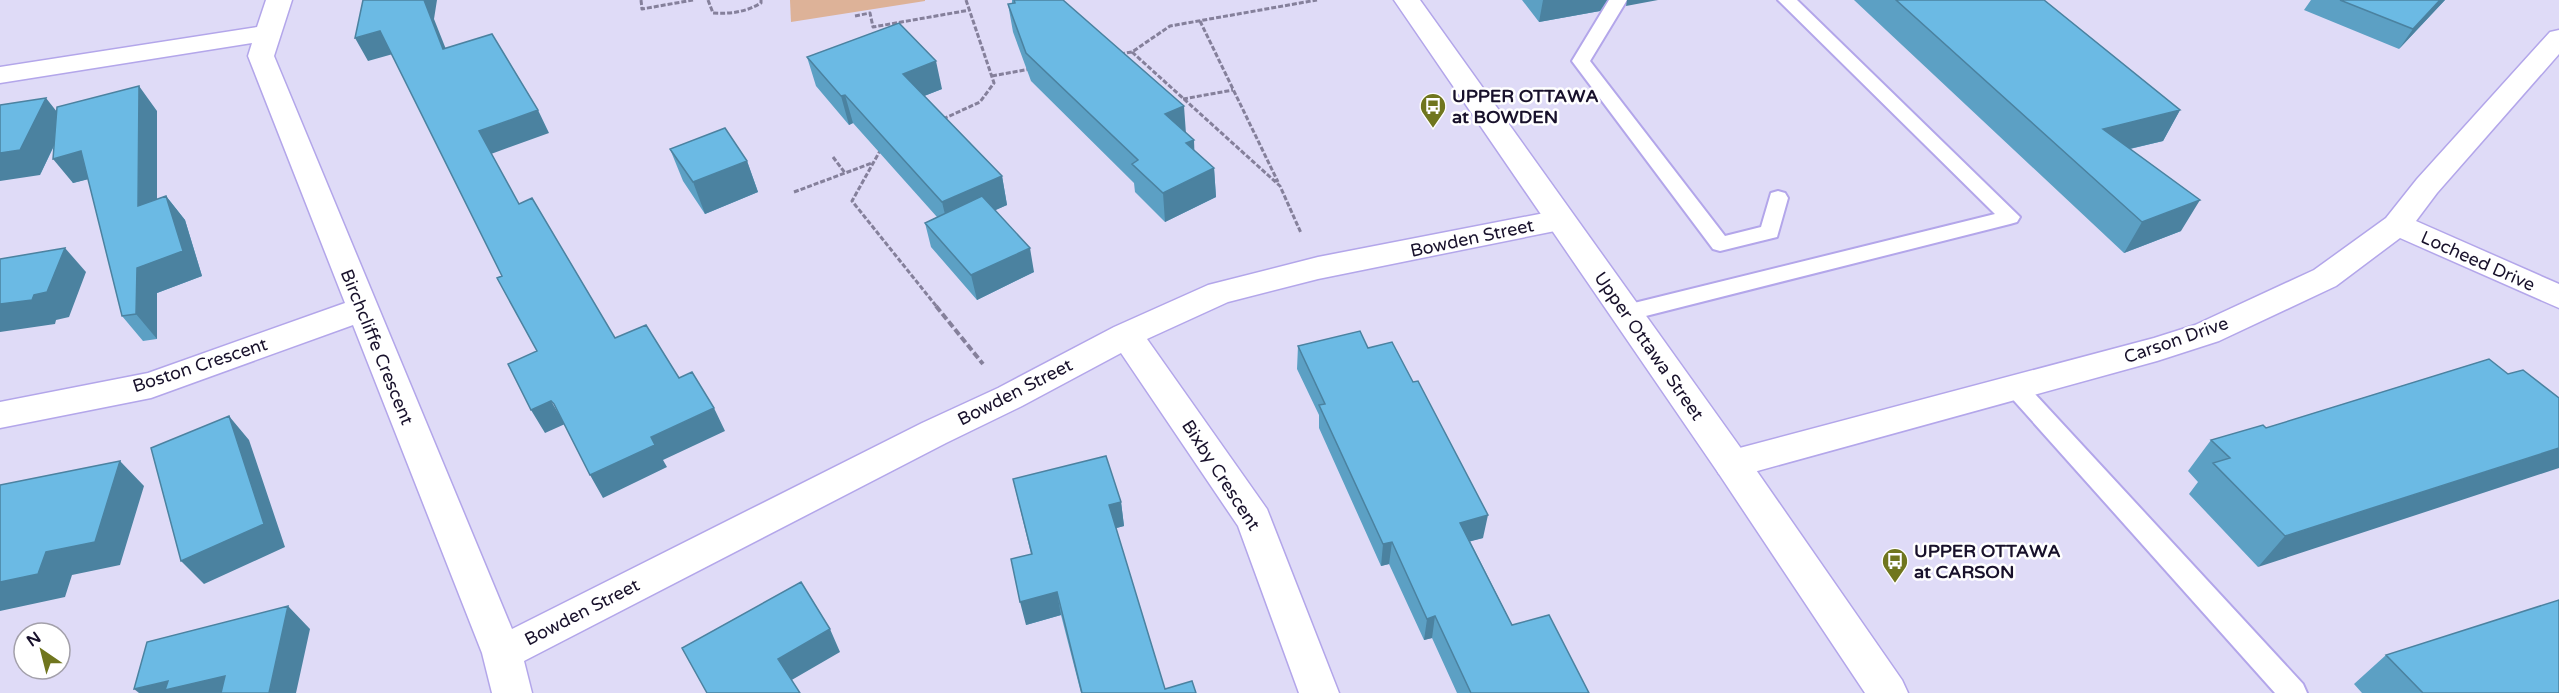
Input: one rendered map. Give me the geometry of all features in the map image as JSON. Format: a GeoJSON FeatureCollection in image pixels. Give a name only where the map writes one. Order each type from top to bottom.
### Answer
{"type":"FeatureCollection","features":[{"type":"Feature","properties":{"kind":"street","name":"Birchcliffe Crescent"},"geometry":{"type":"LineString","coordinates":[[279,0],[261,56],[502,653],[512,693]]}},
{"type":"Feature","properties":{"kind":"street","name":"Upper Ottawa Street"},"geometry":{"type":"LineString","coordinates":[[1407,0],[1732,464],[1888,693]]}},
{"type":"Feature","properties":{"kind":"street"},"geometry":{"type":"LineString","coordinates":[[0,75],[268,33]]}},
{"type":"Feature","properties":{"kind":"street","name":"Carson Drive"},"geometry":{"type":"LineString","coordinates":[[1732,464],[2016,388],[2207,333],[2325,278],[2397,225],[2427,186],[2559,38]]}},
{"type":"Feature","properties":{"kind":"street","name":"Bowden Street"},"geometry":{"type":"LineString","coordinates":[[502,653],[934,433],[1010,397],[1126,335],[1219,293],[1318,268],[1560,220]]}},
{"type":"Feature","properties":{"kind":"street","name":"Locheed Drive"},"geometry":{"type":"LineString","coordinates":[[2397,225],[2559,297]]}},
{"type":"Feature","properties":{"kind":"street","name":"Boston Crescent"},"geometry":{"type":"LineString","coordinates":[[0,415],[151,385],[362,309]]}},
{"type":"Feature","properties":{"kind":"street","name":"Bixby Crescent"},"geometry":{"type":"LineString","coordinates":[[1126,335],[1254,520],[1319,693]]}},
{"type":"Feature","properties":{"kind":"lane"},"geometry":{"type":"LineString","coordinates":[[1618,0],[1581,61],[1720,244],[1770,232],[1778,198]]}},
{"type":"Feature","properties":{"kind":"lane"},"geometry":{"type":"LineString","coordinates":[[1626,313],[2010,217],[1787,0]]}},
{"type":"Feature","properties":{"kind":"lane"},"geometry":{"type":"LineString","coordinates":[[2016,388],[2293,693]]}},
{"type":"Feature","properties":{"kind":"path"},"geometry":{"type":"LineString","coordinates":[[640,0],[642,9],[693,0]]}},
{"type":"Feature","properties":{"kind":"path"},"geometry":{"type":"LineString","coordinates":[[708,0],[713,13],[729,14],[750,10],[761,3],[761,0]]}},
{"type":"Feature","properties":{"kind":"path"},"geometry":{"type":"LineString","coordinates":[[1111,55],[1132,52],[1170,26],[1317,0]]}},
{"type":"Feature","properties":{"kind":"path"},"geometry":{"type":"LineString","coordinates":[[936,122],[978,104],[986,98],[994,83],[967,1]]}},
{"type":"Feature","properties":{"kind":"path"},"geometry":{"type":"LineString","coordinates":[[855,16],[870,13],[873,27],[970,10]]}},
{"type":"Feature","properties":{"kind":"path"},"geometry":{"type":"LineString","coordinates":[[1200,21],[1318,268]]}},
{"type":"Feature","properties":{"kind":"path"},"geometry":{"type":"LineString","coordinates":[[1132,52],[1280,186]]}},
{"type":"Feature","properties":{"kind":"path"},"geometry":{"type":"LineString","coordinates":[[992,76],[1037,68]]}},
{"type":"Feature","properties":{"kind":"path"},"geometry":{"type":"LineString","coordinates":[[1182,99],[1233,90]]}},
{"type":"Feature","properties":{"kind":"path"},"geometry":{"type":"LineString","coordinates":[[884,143],[852,201],[1010,397]]}},
{"type":"Feature","properties":{"kind":"path"},"geometry":{"type":"LineString","coordinates":[[833,157],[845,173]]}},
{"type":"Feature","properties":{"kind":"path"},"geometry":{"type":"LineString","coordinates":[[794,192],[873,162]]}},
{"type":"Feature","properties":{"kind":"shaded area"},"geometry":{"type":"Polygon","coordinates":[[[790,0],[925,0],[925,1],[791,22],[790,0]]]}},
{"type":"Feature","properties":{"kind":"building"},"geometry":{"type":"Polygon","coordinates":[[[363,0],[424,0],[443,49],[492,34],[538,110],[479,131],[519,204],[532,198],[615,338],[646,325],[679,378],[692,372],[714,408],[651,437],[655,445],[590,475],[554,404],[551,401],[531,410],[508,364],[537,351],[497,278],[502,276],[380,31],[355,38],[363,0]]]}},
{"type":"Feature","properties":{"kind":"building"},"geometry":{"type":"Polygon","coordinates":[[[1014,0],[1063,0],[1184,106],[1165,114],[1194,140],[1186,143],[1214,168],[1163,193],[1132,164],[1138,160],[1026,53],[1008,4],[1015,3],[1014,0]]]}},
{"type":"Feature","properties":{"kind":"building"},"geometry":{"type":"Polygon","coordinates":[[[1896,0],[2044,0],[2180,110],[2103,129],[2200,200],[2142,222],[1896,0]]]}},
{"type":"Feature","properties":{"kind":"building"},"geometry":{"type":"Polygon","coordinates":[[[2340,0],[2440,0],[2413,29],[2340,0]]]}},
{"type":"Feature","properties":{"kind":"building"},"geometry":{"type":"Polygon","coordinates":[[[899,23],[936,61],[903,74],[1002,176],[942,202],[845,95],[841,96],[807,57],[899,23]]]}},
{"type":"Feature","properties":{"kind":"building"},"geometry":{"type":"Polygon","coordinates":[[[139,86],[138,206],[166,196],[183,251],[137,268],[136,314],[122,316],[81,151],[53,159],[57,107],[139,86]]]}},
{"type":"Feature","properties":{"kind":"building"},"geometry":{"type":"Polygon","coordinates":[[[46,98],[20,150],[0,153],[0,105],[46,98]]]}},
{"type":"Feature","properties":{"kind":"building"},"geometry":{"type":"Polygon","coordinates":[[[725,128],[747,161],[693,182],[670,149],[725,128]]]}},
{"type":"Feature","properties":{"kind":"building"},"geometry":{"type":"Polygon","coordinates":[[[982,196],[1030,248],[971,275],[925,223],[982,196]]]}},
{"type":"Feature","properties":{"kind":"building"},"geometry":{"type":"Polygon","coordinates":[[[65,248],[47,292],[34,295],[32,300],[0,304],[0,259],[65,248]]]}},
{"type":"Feature","properties":{"kind":"building"},"geometry":{"type":"Polygon","coordinates":[[[1360,331],[1368,348],[1392,342],[1413,382],[1418,381],[1488,515],[1460,523],[1512,625],[1549,615],[1589,693],[1471,693],[1435,616],[1427,619],[1392,542],[1383,544],[1319,405],[1325,404],[1298,346],[1360,331]]]}},
{"type":"Feature","properties":{"kind":"building"},"geometry":{"type":"Polygon","coordinates":[[[2489,359],[2508,374],[2523,370],[2559,398],[2559,448],[2285,536],[2213,463],[2230,458],[2211,440],[2263,425],[2266,428],[2489,359]]]}},
{"type":"Feature","properties":{"kind":"building"},"geometry":{"type":"Polygon","coordinates":[[[229,416],[264,524],[181,561],[151,448],[229,416]]]}},
{"type":"Feature","properties":{"kind":"building"},"geometry":{"type":"Polygon","coordinates":[[[1106,456],[1121,502],[1109,505],[1165,689],[1192,681],[1196,693],[1082,693],[1057,592],[1020,602],[1011,559],[1032,554],[1013,479],[1106,456]]]}},
{"type":"Feature","properties":{"kind":"building"},"geometry":{"type":"Polygon","coordinates":[[[120,461],[95,542],[46,552],[38,574],[0,582],[0,485],[120,461]]]}},
{"type":"Feature","properties":{"kind":"building"},"geometry":{"type":"Polygon","coordinates":[[[801,582],[830,629],[778,659],[800,693],[707,693],[682,648],[801,582]]]}},
{"type":"Feature","properties":{"kind":"building"},"geometry":{"type":"Polygon","coordinates":[[[2559,600],[2559,693],[2423,693],[2386,655],[2559,600]]]}},
{"type":"Feature","properties":{"kind":"building"},"geometry":{"type":"Polygon","coordinates":[[[288,606],[269,693],[221,693],[225,676],[165,690],[168,681],[134,689],[147,642],[288,606]]]}},
{"type":"Feature","properties":{"kind":"place","name":"UPPER OTTAWA at BOWDEN"},"geometry":{"type":"Point","coordinates":[1433,129]}},
{"type":"Feature","properties":{"kind":"place","name":"UPPER OTTAWA at CARSON"},"geometry":{"type":"Point","coordinates":[1895,584]}}]}
